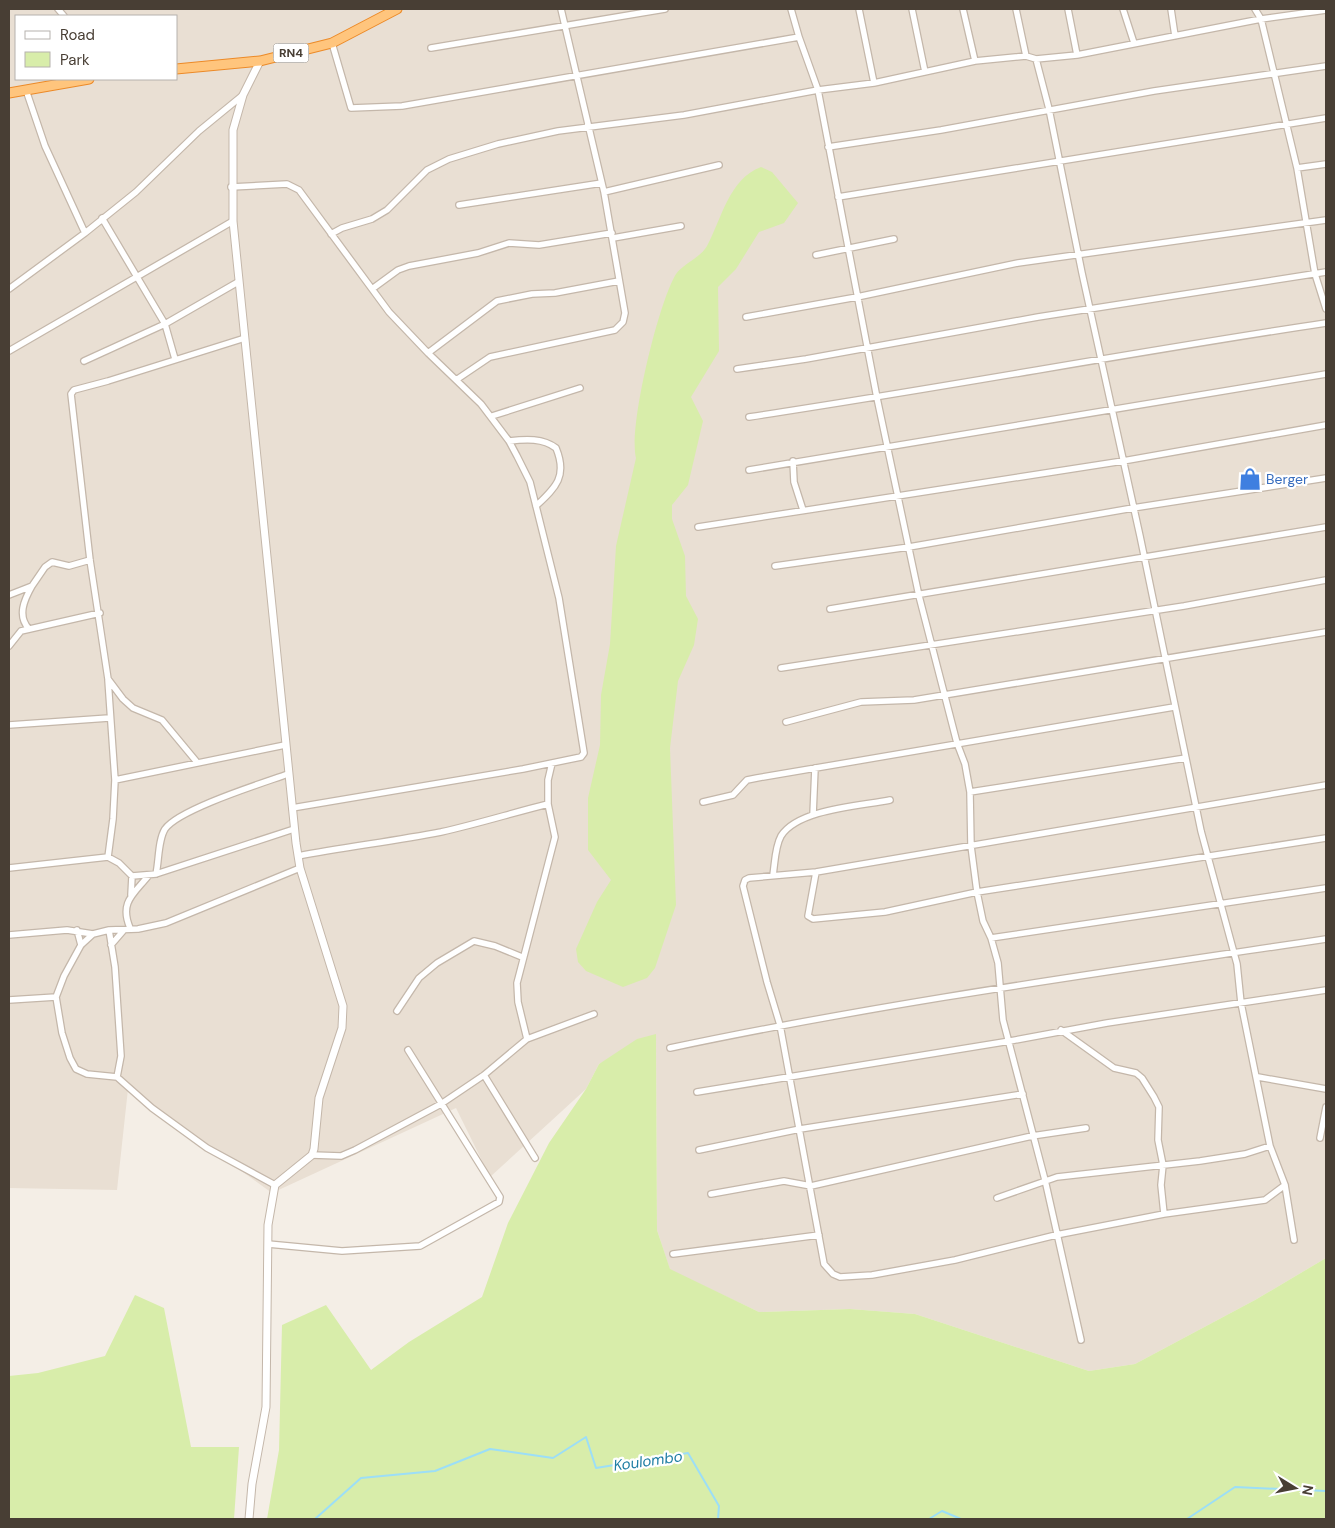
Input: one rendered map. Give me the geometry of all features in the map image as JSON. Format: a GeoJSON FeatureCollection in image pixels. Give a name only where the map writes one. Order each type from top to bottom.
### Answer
{"type":"FeatureCollection","features":[{"type":"Feature","properties":{"kind":"highway","name":"RN4"},"geometry":{"type":"LineString","coordinates":[[178,69],[260,61],[332,43],[397,9]]}},
{"type":"Feature","properties":{"kind":"highway"},"geometry":{"type":"LineString","coordinates":[[9,93],[83,80]]}},
{"type":"Feature","properties":{"kind":"street"},"geometry":{"type":"LineString","coordinates":[[456,380],[490,357],[615,330],[623,322],[625,313],[604,192],[561,9]]}},
{"type":"Feature","properties":{"kind":"street"},"geometry":{"type":"LineString","coordinates":[[431,48],[665,9]]}},
{"type":"Feature","properties":{"kind":"street"},"geometry":{"type":"LineString","coordinates":[[791,9],[798,37],[818,90],[857,298],[919,596],[970,792],[971,846],[977,892],[983,921],[992,938],[998,963],[1002,990],[1003,1020],[1045,1180],[1056,1235],[1082,1340]]}},
{"type":"Feature","properties":{"kind":"street"},"geometry":{"type":"LineString","coordinates":[[859,9],[874,83]]}},
{"type":"Feature","properties":{"kind":"street"},"geometry":{"type":"LineString","coordinates":[[912,9],[926,72]]}},
{"type":"Feature","properties":{"kind":"street"},"geometry":{"type":"LineString","coordinates":[[964,9],[974,61]]}},
{"type":"Feature","properties":{"kind":"street"},"geometry":{"type":"LineString","coordinates":[[1016,9],[1026,56]]}},
{"type":"Feature","properties":{"kind":"street"},"geometry":{"type":"LineString","coordinates":[[1068,9],[1077,55]]}},
{"type":"Feature","properties":{"kind":"street"},"geometry":{"type":"LineString","coordinates":[[1123,9],[1134,43]]}},
{"type":"Feature","properties":{"kind":"street"},"geometry":{"type":"LineString","coordinates":[[1171,9],[1175,36]]}},
{"type":"Feature","properties":{"kind":"street"},"geometry":{"type":"LineString","coordinates":[[1255,9],[1261,19],[1287,124],[1297,168],[1315,274],[1326,309]]}},
{"type":"Feature","properties":{"kind":"street"},"geometry":{"type":"LineString","coordinates":[[331,234],[342,228],[372,219],[387,210],[421,174],[449,160],[498,144],[558,131],[728,108],[818,90],[874,83],[974,61],[1026,56],[1036,59],[1077,55],[1261,19],[1315,10],[1326,10]]}},
{"type":"Feature","properties":{"kind":"street"},"geometry":{"type":"LineString","coordinates":[[332,43],[350,105],[354,108],[402,106],[459,94],[577,76],[798,37]]}},
{"type":"Feature","properties":{"kind":"street"},"geometry":{"type":"LineString","coordinates":[[1036,59],[1049,108],[1090,311],[1207,858],[1222,905],[1241,983],[1242,1003],[1270,1146],[1285,1185],[1294,1240]]}},
{"type":"Feature","properties":{"kind":"street"},"geometry":{"type":"LineString","coordinates":[[250,1519],[252,1484],[266,1406],[268,1244],[270,1212],[275,1185],[312,1155],[316,1140],[319,1098],[338,1040],[344,1012],[339,986],[300,868],[294,829],[238,282],[233,221],[233,130],[243,95],[260,61]]}},
{"type":"Feature","properties":{"kind":"street"},"geometry":{"type":"LineString","coordinates":[[828,147],[941,130],[1049,108],[1326,66]]}},
{"type":"Feature","properties":{"kind":"street"},"geometry":{"type":"LineString","coordinates":[[26,90],[45,146],[85,233]]}},
{"type":"Feature","properties":{"kind":"street"},"geometry":{"type":"LineString","coordinates":[[9,289],[85,233],[136,192],[199,131],[243,95]]}},
{"type":"Feature","properties":{"kind":"street"},"geometry":{"type":"LineString","coordinates":[[838,197],[1326,118]]}},
{"type":"Feature","properties":{"kind":"street"},"geometry":{"type":"LineString","coordinates":[[1297,168],[1326,164]]}},
{"type":"Feature","properties":{"kind":"street"},"geometry":{"type":"LineString","coordinates":[[604,192],[719,165]]}},
{"type":"Feature","properties":{"kind":"street"},"geometry":{"type":"LineString","coordinates":[[459,205],[602,183]]}},
{"type":"Feature","properties":{"kind":"street"},"geometry":{"type":"LineString","coordinates":[[232,187],[287,184],[299,190],[389,312],[492,416],[509,441],[530,482],[561,606],[584,753],[581,756],[552,763],[292,808]]}},
{"type":"Feature","properties":{"kind":"street"},"geometry":{"type":"LineString","coordinates":[[102,218],[166,324],[175,360]]}},
{"type":"Feature","properties":{"kind":"street"},"geometry":{"type":"LineString","coordinates":[[746,317],[857,298],[1018,263],[1326,220]]}},
{"type":"Feature","properties":{"kind":"street"},"geometry":{"type":"LineString","coordinates":[[9,352],[233,221]]}},
{"type":"Feature","properties":{"kind":"street"},"geometry":{"type":"LineString","coordinates":[[372,289],[398,270],[409,266],[478,253],[509,243],[539,245],[681,226]]}},
{"type":"Feature","properties":{"kind":"street"},"geometry":{"type":"LineString","coordinates":[[816,255],[894,239]]}},
{"type":"Feature","properties":{"kind":"street"},"geometry":{"type":"LineString","coordinates":[[737,369],[1038,317],[1090,311],[1326,272]]}},
{"type":"Feature","properties":{"kind":"street"},"geometry":{"type":"LineString","coordinates":[[428,353],[496,301],[532,294],[555,293],[619,281]]}},
{"type":"Feature","properties":{"kind":"street"},"geometry":{"type":"LineString","coordinates":[[84,361],[166,324],[238,282]]}},
{"type":"Feature","properties":{"kind":"street"},"geometry":{"type":"LineString","coordinates":[[749,417],[877,398],[1326,323]]}},
{"type":"Feature","properties":{"kind":"street"},"geometry":{"type":"LineString","coordinates":[[108,857],[114,819],[114,780],[108,678],[100,613],[90,560],[72,391],[245,338]]}},
{"type":"Feature","properties":{"kind":"street"},"geometry":{"type":"LineString","coordinates":[[749,470],[887,445],[1057,420],[1111,408],[1326,374]]}},
{"type":"Feature","properties":{"kind":"street"},"geometry":{"type":"LineString","coordinates":[[492,416],[580,388]]}},
{"type":"Feature","properties":{"kind":"street"},"geometry":{"type":"LineString","coordinates":[[698,527],[1122,461],[1326,425]]}},
{"type":"Feature","properties":{"kind":"street"},"geometry":{"type":"LineString","coordinates":[[509,441],[544,442],[556,448],[559,455],[560,476],[558,483],[536,506]]}},
{"type":"Feature","properties":{"kind":"street"},"geometry":{"type":"LineString","coordinates":[[793,461],[794,482],[803,510]]}},
{"type":"Feature","properties":{"kind":"street"},"geometry":{"type":"LineString","coordinates":[[775,566],[1326,478]]}},
{"type":"Feature","properties":{"kind":"street"},"geometry":{"type":"LineString","coordinates":[[830,609],[919,596],[1326,527]]}},
{"type":"Feature","properties":{"kind":"street"},"geometry":{"type":"LineString","coordinates":[[29,629],[25,624],[22,612],[32,586],[45,567],[52,562],[69,566],[90,560]]}},
{"type":"Feature","properties":{"kind":"street"},"geometry":{"type":"LineString","coordinates":[[781,668],[886,654],[932,645],[1011,634],[1326,580]]}},
{"type":"Feature","properties":{"kind":"street"},"geometry":{"type":"LineString","coordinates":[[9,596],[32,586]]}},
{"type":"Feature","properties":{"kind":"street"},"geometry":{"type":"LineString","coordinates":[[9,646],[20,631],[100,613]]}},
{"type":"Feature","properties":{"kind":"street"},"geometry":{"type":"LineString","coordinates":[[786,722],[826,713],[861,702],[914,700],[1326,632]]}},
{"type":"Feature","properties":{"kind":"street"},"geometry":{"type":"LineString","coordinates":[[108,678],[123,699],[133,708],[162,720],[196,762]]}},
{"type":"Feature","properties":{"kind":"street"},"geometry":{"type":"LineString","coordinates":[[703,802],[733,795],[747,780],[1174,706]]}},
{"type":"Feature","properties":{"kind":"street"},"geometry":{"type":"LineString","coordinates":[[9,726],[109,718]]}},
{"type":"Feature","properties":{"kind":"street"},"geometry":{"type":"LineString","coordinates":[[114,780],[285,744]]}},
{"type":"Feature","properties":{"kind":"street"},"geometry":{"type":"LineString","coordinates":[[970,792],[1186,758]]}},
{"type":"Feature","properties":{"kind":"street"},"geometry":{"type":"LineString","coordinates":[[527,1039],[518,1002],[517,983],[522,957],[555,836],[548,804],[548,780],[552,763]]}},
{"type":"Feature","properties":{"kind":"street"},"geometry":{"type":"LineString","coordinates":[[813,815],[815,768]]}},
{"type":"Feature","properties":{"kind":"street"},"geometry":{"type":"LineString","coordinates":[[131,895],[152,875],[166,827],[196,808],[288,774]]}},
{"type":"Feature","properties":{"kind":"street"},"geometry":{"type":"LineString","coordinates":[[1285,1185],[1265,1200],[1164,1214],[1056,1235],[955,1260],[872,1275],[840,1277],[833,1274],[824,1264],[780,1024],[767,982],[743,886],[745,880],[749,878],[816,872],[1326,785]]}},
{"type":"Feature","properties":{"kind":"street"},"geometry":{"type":"LineString","coordinates":[[773,875],[778,845],[782,835],[799,820],[813,815],[890,800]]}},
{"type":"Feature","properties":{"kind":"street"},"geometry":{"type":"LineString","coordinates":[[298,856],[443,831],[474,822],[493,820],[548,804]]}},
{"type":"Feature","properties":{"kind":"street"},"geometry":{"type":"LineString","coordinates":[[9,868],[108,857],[119,863],[132,876],[152,875],[294,829]]}},
{"type":"Feature","properties":{"kind":"street"},"geometry":{"type":"LineString","coordinates":[[816,872],[808,916],[813,919],[884,912],[977,892],[1207,858],[1326,838]]}},
{"type":"Feature","properties":{"kind":"street"},"geometry":{"type":"LineString","coordinates":[[275,1185],[207,1148],[152,1108],[118,1077],[87,1074],[76,1069],[70,1058],[62,1033],[56,997],[64,976],[81,944],[93,934],[108,930],[138,929],[166,922],[300,868]]}},
{"type":"Feature","properties":{"kind":"street"},"geometry":{"type":"LineString","coordinates":[[130,928],[125,912],[131,895],[132,876]]}},
{"type":"Feature","properties":{"kind":"street"},"geometry":{"type":"LineString","coordinates":[[992,938],[1326,888]]}},
{"type":"Feature","properties":{"kind":"street"},"geometry":{"type":"LineString","coordinates":[[9,935],[76,930],[93,934]]}},
{"type":"Feature","properties":{"kind":"street"},"geometry":{"type":"LineString","coordinates":[[76,930],[81,944]]}},
{"type":"Feature","properties":{"kind":"street"},"geometry":{"type":"LineString","coordinates":[[108,930],[115,967],[121,1056],[118,1077]]}},
{"type":"Feature","properties":{"kind":"street"},"geometry":{"type":"LineString","coordinates":[[111,944],[124,930]]}},
{"type":"Feature","properties":{"kind":"street"},"geometry":{"type":"LineString","coordinates":[[670,1048],[780,1024],[1002,990],[1038,982],[1326,939]]}},
{"type":"Feature","properties":{"kind":"street"},"geometry":{"type":"LineString","coordinates":[[397,1011],[424,974],[474,941],[495,946],[522,957]]}},
{"type":"Feature","properties":{"kind":"street"},"geometry":{"type":"LineString","coordinates":[[697,1092],[1010,1041],[1061,1030],[1326,990]]}},
{"type":"Feature","properties":{"kind":"street"},"geometry":{"type":"LineString","coordinates":[[9,1000],[56,997]]}},
{"type":"Feature","properties":{"kind":"street"},"geometry":{"type":"LineString","coordinates":[[312,1155],[341,1156],[441,1104],[484,1075],[527,1039],[594,1014]]}},
{"type":"Feature","properties":{"kind":"street"},"geometry":{"type":"LineString","coordinates":[[1061,1030],[1114,1068],[1136,1073],[1142,1078],[1159,1107],[1158,1140],[1163,1165],[1161,1186],[1164,1214]]}},
{"type":"Feature","properties":{"kind":"street"},"geometry":{"type":"LineString","coordinates":[[268,1244],[342,1251],[420,1246],[496,1204],[500,1197],[408,1050]]}},
{"type":"Feature","properties":{"kind":"street"},"geometry":{"type":"LineString","coordinates":[[484,1075],[535,1158]]}},
{"type":"Feature","properties":{"kind":"street"},"geometry":{"type":"LineString","coordinates":[[1258,1077],[1326,1089]]}},
{"type":"Feature","properties":{"kind":"street"},"geometry":{"type":"LineString","coordinates":[[699,1150],[800,1130],[1022,1094]]}},
{"type":"Feature","properties":{"kind":"street"},"geometry":{"type":"LineString","coordinates":[[1320,1138],[1326,1107]]}},
{"type":"Feature","properties":{"kind":"street"},"geometry":{"type":"LineString","coordinates":[[710,1194],[784,1181],[811,1186],[1032,1136],[1086,1128]]}},
{"type":"Feature","properties":{"kind":"street"},"geometry":{"type":"LineString","coordinates":[[997,1198],[1035,1186],[1045,1180],[1245,1154],[1270,1146]]}},
{"type":"Feature","properties":{"kind":"street"},"geometry":{"type":"LineString","coordinates":[[673,1254],[819,1235]]}},
{"type":"Feature","properties":{"kind":"shaded area"},"geometry":{"type":"Polygon","coordinates":[[[9,9],[1326,9],[1326,1258],[1255,1300],[1135,1364],[1089,1371],[915,1314],[850,1309],[759,1312],[670,1270],[657,1230],[656,1035],[599,1064],[586,1089],[490,1177],[456,1108],[272,1193],[128,1089],[117,1190],[9,1188],[9,9]]]}},
{"type":"Feature","properties":{"kind":"green space"},"geometry":{"type":"Polygon","coordinates":[[[761,167],[772,172],[798,203],[784,223],[759,232],[736,269],[718,287],[719,351],[691,397],[703,421],[688,485],[672,505],[672,519],[685,556],[686,596],[698,619],[694,645],[678,681],[670,748],[676,905],[655,968],[647,978],[623,987],[586,971],[578,962],[576,949],[597,902],[611,880],[588,850],[588,798],[600,745],[601,695],[610,644],[616,546],[636,458],[636,420],[654,336],[669,288],[676,274],[707,246],[728,200],[741,180],[761,167]]]}},
{"type":"Feature","properties":{"kind":"green space"},"geometry":{"type":"Polygon","coordinates":[[[656,1034],[657,1230],[670,1269],[759,1312],[850,1309],[915,1314],[1089,1371],[1135,1364],[1255,1300],[1326,1258],[1326,1519],[267,1519],[279,1450],[282,1325],[326,1305],[371,1370],[409,1342],[482,1297],[508,1223],[549,1143],[586,1089],[599,1064],[637,1039],[656,1034]]]}},
{"type":"Feature","properties":{"kind":"green space"},"geometry":{"type":"Polygon","coordinates":[[[135,1295],[164,1308],[191,1447],[239,1447],[234,1519],[9,1519],[9,1376],[38,1373],[105,1356],[135,1295]]]}},
{"type":"Feature","properties":{"kind":"waterway","name":"Koulombo"},"geometry":{"type":"LineString","coordinates":[[315,1519],[361,1478],[435,1471],[490,1449],[553,1458],[586,1437],[596,1468],[688,1453],[719,1506],[718,1519]]}},
{"type":"Feature","properties":{"kind":"waterway","name":"Koulombo"},"geometry":{"type":"LineString","coordinates":[[1187,1519],[1235,1487],[1326,1491]]}},
{"type":"Feature","properties":{"kind":"waterway","name":"Koulombo"},"geometry":{"type":"LineString","coordinates":[[929,1519],[942,1511],[961,1519]]}},
{"type":"Feature","properties":{"kind":"place","name":"Berger"},"geometry":{"type":"Point","coordinates":[1250,479]}}]}
